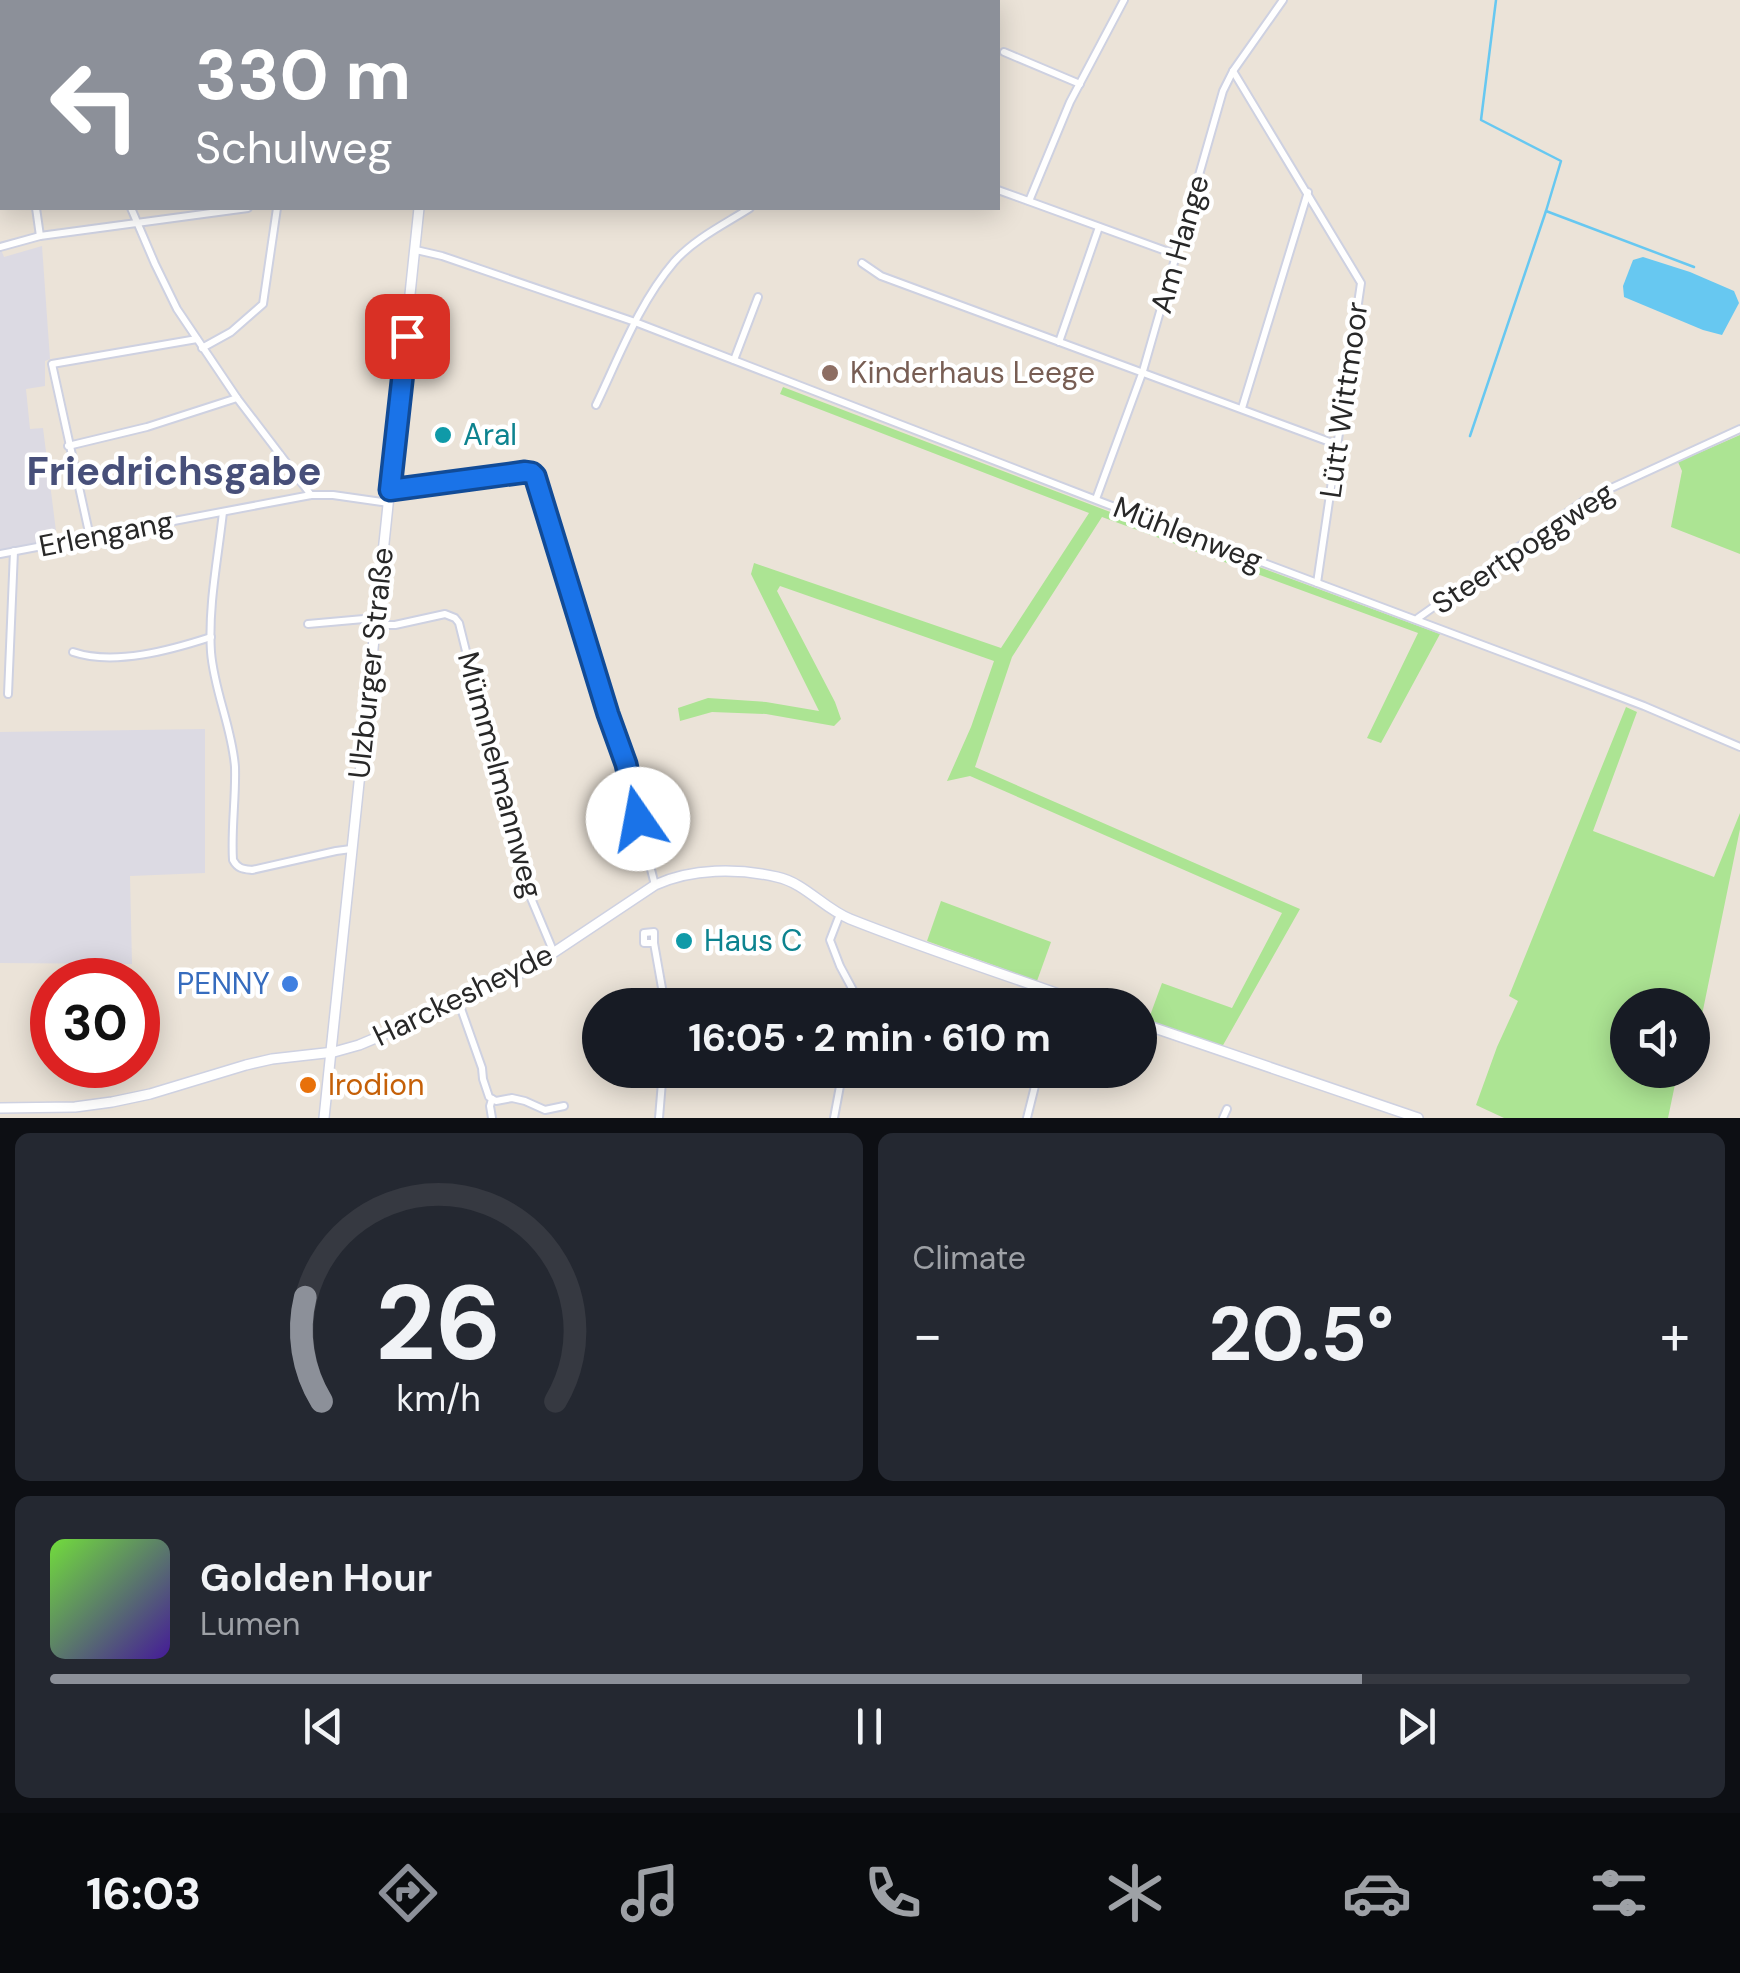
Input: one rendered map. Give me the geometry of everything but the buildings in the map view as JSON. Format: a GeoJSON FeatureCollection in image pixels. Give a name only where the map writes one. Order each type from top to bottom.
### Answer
{"type":"FeatureCollection","features":[{"type":"Feature","properties":{"kind":"main road","name":"Ulzburger Straße"},"geometry":{"type":"LineString","coordinates":[[324,1118],[419,210]]}},
{"type":"Feature","properties":{"kind":"main road","name":"Harckesheyde"},"geometry":{"type":"LineString","coordinates":[[0,1108],[76,1112],[233,1068],[330,1052],[373,1040],[529,970],[656,885],[695,873],[761,874],[792,882],[840,914],[1042,988]]}},
{"type":"Feature","properties":{"kind":"main road"},"geometry":{"type":"LineString","coordinates":[[1157,1029],[1418,1118]]}},
{"type":"Feature","properties":{"kind":"street"},"geometry":{"type":"LineString","coordinates":[[1029,201],[1059,126],[1124,0]]}},
{"type":"Feature","properties":{"kind":"street","name":"Am Hange"},"geometry":{"type":"LineString","coordinates":[[1096,500],[1142,371],[1224,91],[1283,0]]}},
{"type":"Feature","properties":{"kind":"street"},"geometry":{"type":"LineString","coordinates":[[1004,52],[1080,84]]}},
{"type":"Feature","properties":{"kind":"street","name":"Lütt Wittmoor"},"geometry":{"type":"LineString","coordinates":[[1234,71],[1362,283],[1316,583]]}},
{"type":"Feature","properties":{"kind":"street"},"geometry":{"type":"LineString","coordinates":[[1000,191],[1177,255]]}},
{"type":"Feature","properties":{"kind":"street"},"geometry":{"type":"LineString","coordinates":[[1242,408],[1308,192]]}},
{"type":"Feature","properties":{"kind":"street"},"geometry":{"type":"LineString","coordinates":[[36,210],[40,236]]}},
{"type":"Feature","properties":{"kind":"street"},"geometry":{"type":"LineString","coordinates":[[133,210],[176,309],[311,495]]}},
{"type":"Feature","properties":{"kind":"street"},"geometry":{"type":"LineString","coordinates":[[0,248],[40,236],[232,210]]}},
{"type":"Feature","properties":{"kind":"street"},"geometry":{"type":"LineString","coordinates":[[202,348],[231,332],[264,304],[277,210]]}},
{"type":"Feature","properties":{"kind":"street"},"geometry":{"type":"LineString","coordinates":[[596,405],[635,322],[676,259],[747,210]]}},
{"type":"Feature","properties":{"kind":"street"},"geometry":{"type":"LineString","coordinates":[[1060,342],[1100,227]]}},
{"type":"Feature","properties":{"kind":"street","name":"Mühlenweg"},"geometry":{"type":"LineString","coordinates":[[416,250],[635,322],[1644,706],[1740,748]]}},
{"type":"Feature","properties":{"kind":"street"},"geometry":{"type":"LineString","coordinates":[[862,263],[881,276],[1338,445]]}},
{"type":"Feature","properties":{"kind":"street"},"geometry":{"type":"LineString","coordinates":[[734,360],[758,297]]}},
{"type":"Feature","properties":{"kind":"street"},"geometry":{"type":"LineString","coordinates":[[90,537],[52,364],[197,340]]}},
{"type":"Feature","properties":{"kind":"street"},"geometry":{"type":"LineString","coordinates":[[68,446],[238,398]]}},
{"type":"Feature","properties":{"kind":"street","name":"Steertpoggweg"},"geometry":{"type":"LineString","coordinates":[[1417,619],[1585,500],[1740,429]]}},
{"type":"Feature","properties":{"kind":"street"},"geometry":{"type":"LineString","coordinates":[[390,490],[525,472],[535,476],[626,764],[656,885]]}},
{"type":"Feature","properties":{"kind":"street","name":"Erlengang"},"geometry":{"type":"LineString","coordinates":[[0,554],[311,495],[388,503]]}},
{"type":"Feature","properties":{"kind":"street"},"geometry":{"type":"LineString","coordinates":[[223,512],[211,637],[214,673],[234,764],[236,866],[252,870],[351,849]]}},
{"type":"Feature","properties":{"kind":"street"},"geometry":{"type":"LineString","coordinates":[[8,694],[14,552]]}},
{"type":"Feature","properties":{"kind":"street","name":"Mümmelmannweg"},"geometry":{"type":"LineString","coordinates":[[308,624],[375,621],[396,625],[444,614],[459,623],[517,856],[554,954]]}},
{"type":"Feature","properties":{"kind":"street"},"geometry":{"type":"LineString","coordinates":[[73,652],[88,658],[112,658],[211,637]]}},
{"type":"Feature","properties":{"kind":"street"},"geometry":{"type":"LineString","coordinates":[[840,914],[830,940],[852,988]]}},
{"type":"Feature","properties":{"kind":"street"},"geometry":{"type":"LineString","coordinates":[[654,943],[662,988]]}},
{"type":"Feature","properties":{"kind":"street"},"geometry":{"type":"LineString","coordinates":[[459,1003],[482,1068],[486,1092],[492,1100]]}},
{"type":"Feature","properties":{"kind":"street"},"geometry":{"type":"LineString","coordinates":[[659,1118],[662,1088]]}},
{"type":"Feature","properties":{"kind":"street"},"geometry":{"type":"LineString","coordinates":[[834,1118],[840,1088]]}},
{"type":"Feature","properties":{"kind":"street"},"geometry":{"type":"LineString","coordinates":[[1027,1118],[1034,1088]]}},
{"type":"Feature","properties":{"kind":"street"},"geometry":{"type":"LineString","coordinates":[[492,1100],[518,1099],[545,1110],[564,1106]]}},
{"type":"Feature","properties":{"kind":"street"},"geometry":{"type":"LineString","coordinates":[[492,1100],[492,1118]]}},
{"type":"Feature","properties":{"kind":"street"},"geometry":{"type":"LineString","coordinates":[[1223,1118],[1226,1109]]}},
{"type":"Feature","properties":{"kind":"shaded area"},"geometry":{"type":"Polygon","coordinates":[[[42,246],[50,359],[45,361],[45,386],[26,389],[30,429],[43,428],[57,539],[0,550],[0,247],[4,257],[42,246]]]}},
{"type":"Feature","properties":{"kind":"shaded area"},"geometry":{"type":"Polygon","coordinates":[[[205,729],[205,873],[130,876],[132,958],[30,958],[30,963],[0,963],[0,732],[205,729]]]}},
{"type":"Feature","properties":{"kind":"green space"},"geometry":{"type":"Polygon","coordinates":[[[783,387],[1440,634],[1381,743],[1367,738],[1418,633],[1102,517],[1012,657],[975,767],[1300,909],[1222,1047],[1157,1024],[1157,997],[1162,983],[1232,1008],[1282,913],[970,776],[947,781],[994,661],[780,586],[777,591],[841,719],[834,726],[766,714],[712,712],[680,721],[678,708],[708,698],[819,711],[751,574],[754,563],[1001,648],[1089,513],[780,394],[783,387]]]}},
{"type":"Feature","properties":{"kind":"green space"},"geometry":{"type":"Polygon","coordinates":[[[1740,435],[1740,554],[1671,527],[1682,471],[1678,462],[1740,435]]]}},
{"type":"Feature","properties":{"kind":"green space"},"geometry":{"type":"Polygon","coordinates":[[[1626,707],[1637,712],[1593,831],[1714,877],[1740,813],[1708,988],[1610,988],[1610,1088],[1674,1088],[1668,1118],[1504,1118],[1476,1105],[1518,1001],[1509,996],[1626,707]]]}},
{"type":"Feature","properties":{"kind":"green space"},"geometry":{"type":"Polygon","coordinates":[[[941,901],[1051,942],[1037,981],[927,941],[941,901]]]}},
{"type":"Feature","properties":{"kind":"water"},"geometry":{"type":"Polygon","coordinates":[[[1643,257],[1734,291],[1739,303],[1722,335],[1624,297],[1623,286],[1633,260],[1643,257]]]}},
{"type":"Feature","properties":{"kind":"waterway"},"geometry":{"type":"LineString","coordinates":[[1496,0],[1481,120],[1561,161],[1546,211],[1694,267]]}},
{"type":"Feature","properties":{"kind":"waterway"},"geometry":{"type":"LineString","coordinates":[[1470,436],[1546,211]]}},
{"type":"Feature","properties":{"kind":"place","name":"Kinderhaus Leege"},"geometry":{"type":"Point","coordinates":[830,373]}},
{"type":"Feature","properties":{"kind":"place","name":"Aral"},"geometry":{"type":"Point","coordinates":[443,435]}},
{"type":"Feature","properties":{"kind":"place","name":"Haus C"},"geometry":{"type":"Point","coordinates":[684,941]}},
{"type":"Feature","properties":{"kind":"place","name":"PENNY"},"geometry":{"type":"Point","coordinates":[290,984]}},
{"type":"Feature","properties":{"kind":"place","name":"Irodion"},"geometry":{"type":"Point","coordinates":[308,1085]}},
{"type":"Feature","properties":{"kind":"district","name":"Friedrichsgabe"},"geometry":{"type":"Point","coordinates":[174,471]}},
{"type":"Feature","properties":{"kind":"route"},"geometry":{"type":"LineString","coordinates":[[407,336],[390,490],[525,472],[535,476],[626,764],[638,819]]}}]}
